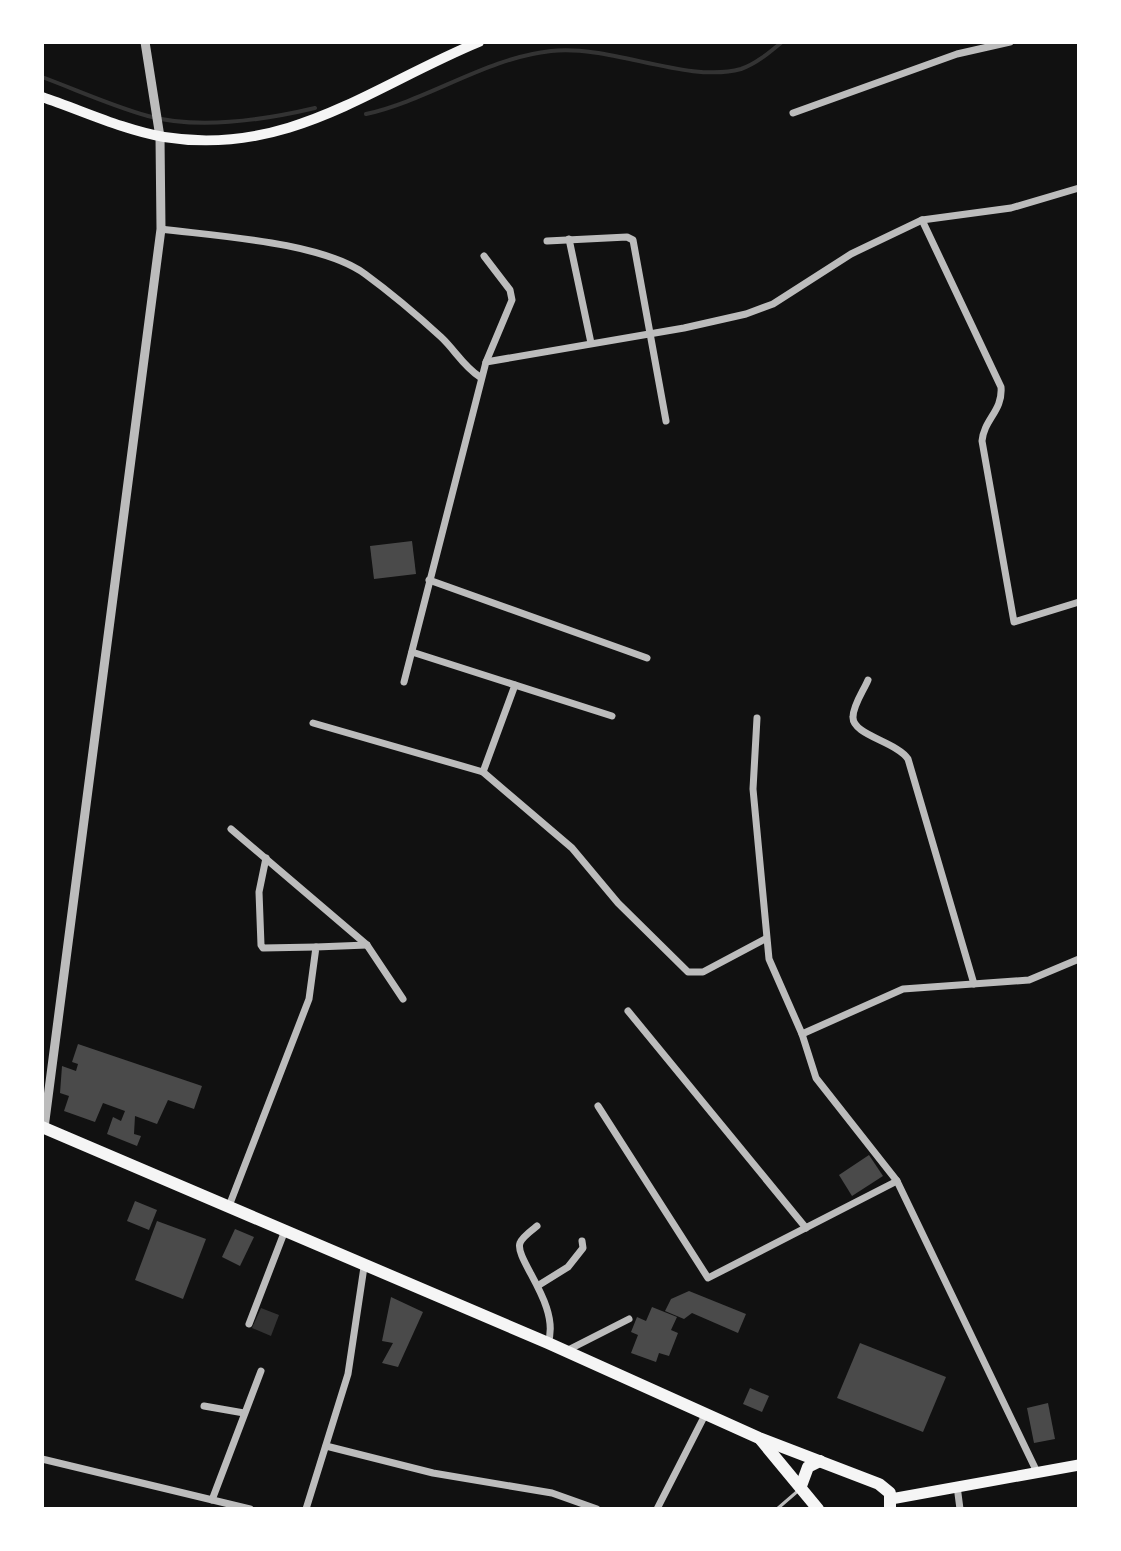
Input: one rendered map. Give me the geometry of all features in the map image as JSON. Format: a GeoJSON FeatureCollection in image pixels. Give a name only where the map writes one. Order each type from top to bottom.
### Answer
{"type":"FeatureCollection","features":[{"type":"Feature","properties":{"kind":"highway"},"geometry":{"type":"LineString","coordinates":[[43,1127],[284,1233],[548,1343],[759,1438],[879,1484],[891,1504]]}},
{"type":"Feature","properties":{"kind":"highway"},"geometry":{"type":"LineString","coordinates":[[759,1438],[818,1509]]}},
{"type":"Feature","properties":{"kind":"highway"},"geometry":{"type":"LineString","coordinates":[[802,1487],[808,1467],[820,1461]]}},
{"type":"Feature","properties":{"kind":"main road"},"geometry":{"type":"LineString","coordinates":[[42,97],[160,137],[235,139],[286,129],[353,105],[479,42]]}},
{"type":"Feature","properties":{"kind":"main road"},"geometry":{"type":"LineString","coordinates":[[891,1504],[957,1486],[1079,1465]]}},
{"type":"Feature","properties":{"kind":"street"},"geometry":{"type":"LineString","coordinates":[[43,1127],[161,229],[160,137],[145,42]]}},
{"type":"Feature","properties":{"kind":"street"},"geometry":{"type":"LineString","coordinates":[[793,113],[957,54],[1010,42]]}},
{"type":"Feature","properties":{"kind":"street"},"geometry":{"type":"LineString","coordinates":[[486,362],[684,328],[773,304],[851,254],[922,220],[1011,208],[1079,188]]}},
{"type":"Feature","properties":{"kind":"street"},"geometry":{"type":"LineString","coordinates":[[922,220],[1001,387],[1002,401],[998,412],[984,426],[982,441],[1014,622],[1079,602]]}},
{"type":"Feature","properties":{"kind":"street"},"geometry":{"type":"LineString","coordinates":[[161,229],[258,242],[342,260],[362,272],[433,330],[464,365],[480,377]]}},
{"type":"Feature","properties":{"kind":"street"},"geometry":{"type":"LineString","coordinates":[[569,239],[591,343]]}},
{"type":"Feature","properties":{"kind":"street"},"geometry":{"type":"LineString","coordinates":[[547,241],[633,240],[666,421]]}},
{"type":"Feature","properties":{"kind":"street"},"geometry":{"type":"LineString","coordinates":[[404,682],[480,377],[512,300],[510,290],[484,256]]}},
{"type":"Feature","properties":{"kind":"street"},"geometry":{"type":"LineString","coordinates":[[429,580],[647,658]]}},
{"type":"Feature","properties":{"kind":"street"},"geometry":{"type":"LineString","coordinates":[[412,652],[612,716]]}},
{"type":"Feature","properties":{"kind":"street"},"geometry":{"type":"LineString","coordinates":[[868,680],[853,716],[854,723],[868,735],[897,746],[908,759],[974,984]]}},
{"type":"Feature","properties":{"kind":"street"},"geometry":{"type":"LineString","coordinates":[[483,772],[515,685]]}},
{"type":"Feature","properties":{"kind":"street"},"geometry":{"type":"LineString","coordinates":[[757,718],[753,789],[769,959],[802,1034],[816,1078],[897,1181],[1037,1472]]}},
{"type":"Feature","properties":{"kind":"street"},"geometry":{"type":"LineString","coordinates":[[313,723],[483,772],[572,848],[618,903],[688,972],[703,972],[765,939]]}},
{"type":"Feature","properties":{"kind":"street"},"geometry":{"type":"LineString","coordinates":[[231,829],[367,945],[403,999]]}},
{"type":"Feature","properties":{"kind":"street"},"geometry":{"type":"LineString","coordinates":[[266,858],[259,892],[263,948],[367,945]]}},
{"type":"Feature","properties":{"kind":"street"},"geometry":{"type":"LineString","coordinates":[[228,1208],[309,999],[316,947]]}},
{"type":"Feature","properties":{"kind":"street"},"geometry":{"type":"LineString","coordinates":[[802,1034],[903,989],[1029,980],[1079,959]]}},
{"type":"Feature","properties":{"kind":"street"},"geometry":{"type":"LineString","coordinates":[[628,1011],[806,1228]]}},
{"type":"Feature","properties":{"kind":"street"},"geometry":{"type":"LineString","coordinates":[[598,1106],[708,1278],[897,1181]]}},
{"type":"Feature","properties":{"kind":"street"},"geometry":{"type":"LineString","coordinates":[[537,1226],[519,1245],[521,1255],[539,1285],[551,1330],[548,1343]]}},
{"type":"Feature","properties":{"kind":"street"},"geometry":{"type":"LineString","coordinates":[[249,1324],[284,1233]]}},
{"type":"Feature","properties":{"kind":"street"},"geometry":{"type":"LineString","coordinates":[[539,1285],[568,1267],[583,1248],[582,1241]]}},
{"type":"Feature","properties":{"kind":"street"},"geometry":{"type":"LineString","coordinates":[[306,1509],[348,1374],[364,1267]]}},
{"type":"Feature","properties":{"kind":"street"},"geometry":{"type":"LineString","coordinates":[[566,1351],[629,1319]]}},
{"type":"Feature","properties":{"kind":"street"},"geometry":{"type":"LineString","coordinates":[[212,1500],[261,1371]]}},
{"type":"Feature","properties":{"kind":"street"},"geometry":{"type":"LineString","coordinates":[[204,1406],[244,1413]]}},
{"type":"Feature","properties":{"kind":"street"},"geometry":{"type":"LineString","coordinates":[[657,1509],[706,1413]]}},
{"type":"Feature","properties":{"kind":"street"},"geometry":{"type":"LineString","coordinates":[[326,1446],[433,1473],[552,1493],[597,1509]]}},
{"type":"Feature","properties":{"kind":"street"},"geometry":{"type":"LineString","coordinates":[[42,1459],[250,1509]]}},
{"type":"Feature","properties":{"kind":"street"},"geometry":{"type":"LineString","coordinates":[[957,1486],[960,1509]]}},
{"type":"Feature","properties":{"kind":"lane"},"geometry":{"type":"LineString","coordinates":[[777,1509],[802,1487]]}},
{"type":"Feature","properties":{"kind":"shaded area"},"geometry":{"type":"Polygon","coordinates":[[[261,1308],[279,1315],[271,1336],[252,1328],[261,1308]]]}},
{"type":"Feature","properties":{"kind":"building"},"geometry":{"type":"Polygon","coordinates":[[[412,541],[416,574],[374,579],[370,546],[412,541]]]}},
{"type":"Feature","properties":{"kind":"building"},"geometry":{"type":"Polygon","coordinates":[[[78,1044],[202,1086],[194,1109],[168,1100],[157,1124],[135,1116],[134,1134],[141,1136],[137,1146],[107,1134],[113,1117],[121,1121],[125,1111],[103,1103],[95,1122],[64,1111],[69,1096],[60,1093],[62,1066],[76,1071],[78,1064],[72,1062],[78,1044]]]}},
{"type":"Feature","properties":{"kind":"building"},"geometry":{"type":"Polygon","coordinates":[[[869,1155],[883,1176],[852,1196],[839,1175],[869,1155]]]}},
{"type":"Feature","properties":{"kind":"building"},"geometry":{"type":"Polygon","coordinates":[[[135,1201],[157,1210],[149,1230],[127,1221],[135,1201]]]}},
{"type":"Feature","properties":{"kind":"building"},"geometry":{"type":"Polygon","coordinates":[[[157,1221],[206,1239],[183,1299],[135,1280],[157,1221]]]}},
{"type":"Feature","properties":{"kind":"building"},"geometry":{"type":"Polygon","coordinates":[[[235,1229],[254,1237],[240,1266],[222,1257],[235,1229]]]}},
{"type":"Feature","properties":{"kind":"building"},"geometry":{"type":"Polygon","coordinates":[[[689,1291],[746,1314],[738,1333],[692,1313],[684,1319],[665,1311],[671,1299],[689,1291]]]}},
{"type":"Feature","properties":{"kind":"building"},"geometry":{"type":"Polygon","coordinates":[[[391,1297],[423,1312],[398,1367],[382,1363],[393,1343],[382,1341],[391,1297]]]}},
{"type":"Feature","properties":{"kind":"building"},"geometry":{"type":"Polygon","coordinates":[[[652,1307],[677,1317],[671,1330],[678,1333],[669,1356],[659,1353],[656,1362],[631,1353],[638,1335],[631,1332],[637,1317],[646,1321],[652,1307]]]}},
{"type":"Feature","properties":{"kind":"building"},"geometry":{"type":"Polygon","coordinates":[[[860,1343],[946,1377],[923,1432],[837,1398],[860,1343]]]}},
{"type":"Feature","properties":{"kind":"building"},"geometry":{"type":"Polygon","coordinates":[[[750,1388],[769,1396],[762,1412],[743,1404],[750,1388]]]}},
{"type":"Feature","properties":{"kind":"building"},"geometry":{"type":"Polygon","coordinates":[[[1048,1403],[1055,1439],[1034,1443],[1027,1408],[1048,1403]]]}},
{"type":"Feature","properties":{"kind":"waterway"},"geometry":{"type":"LineString","coordinates":[[366,114],[527,55],[574,50],[697,72],[720,72],[747,67],[782,42]]}},
{"type":"Feature","properties":{"kind":"waterway"},"geometry":{"type":"LineString","coordinates":[[42,77],[121,108],[168,120],[232,122],[315,108]]}}]}
